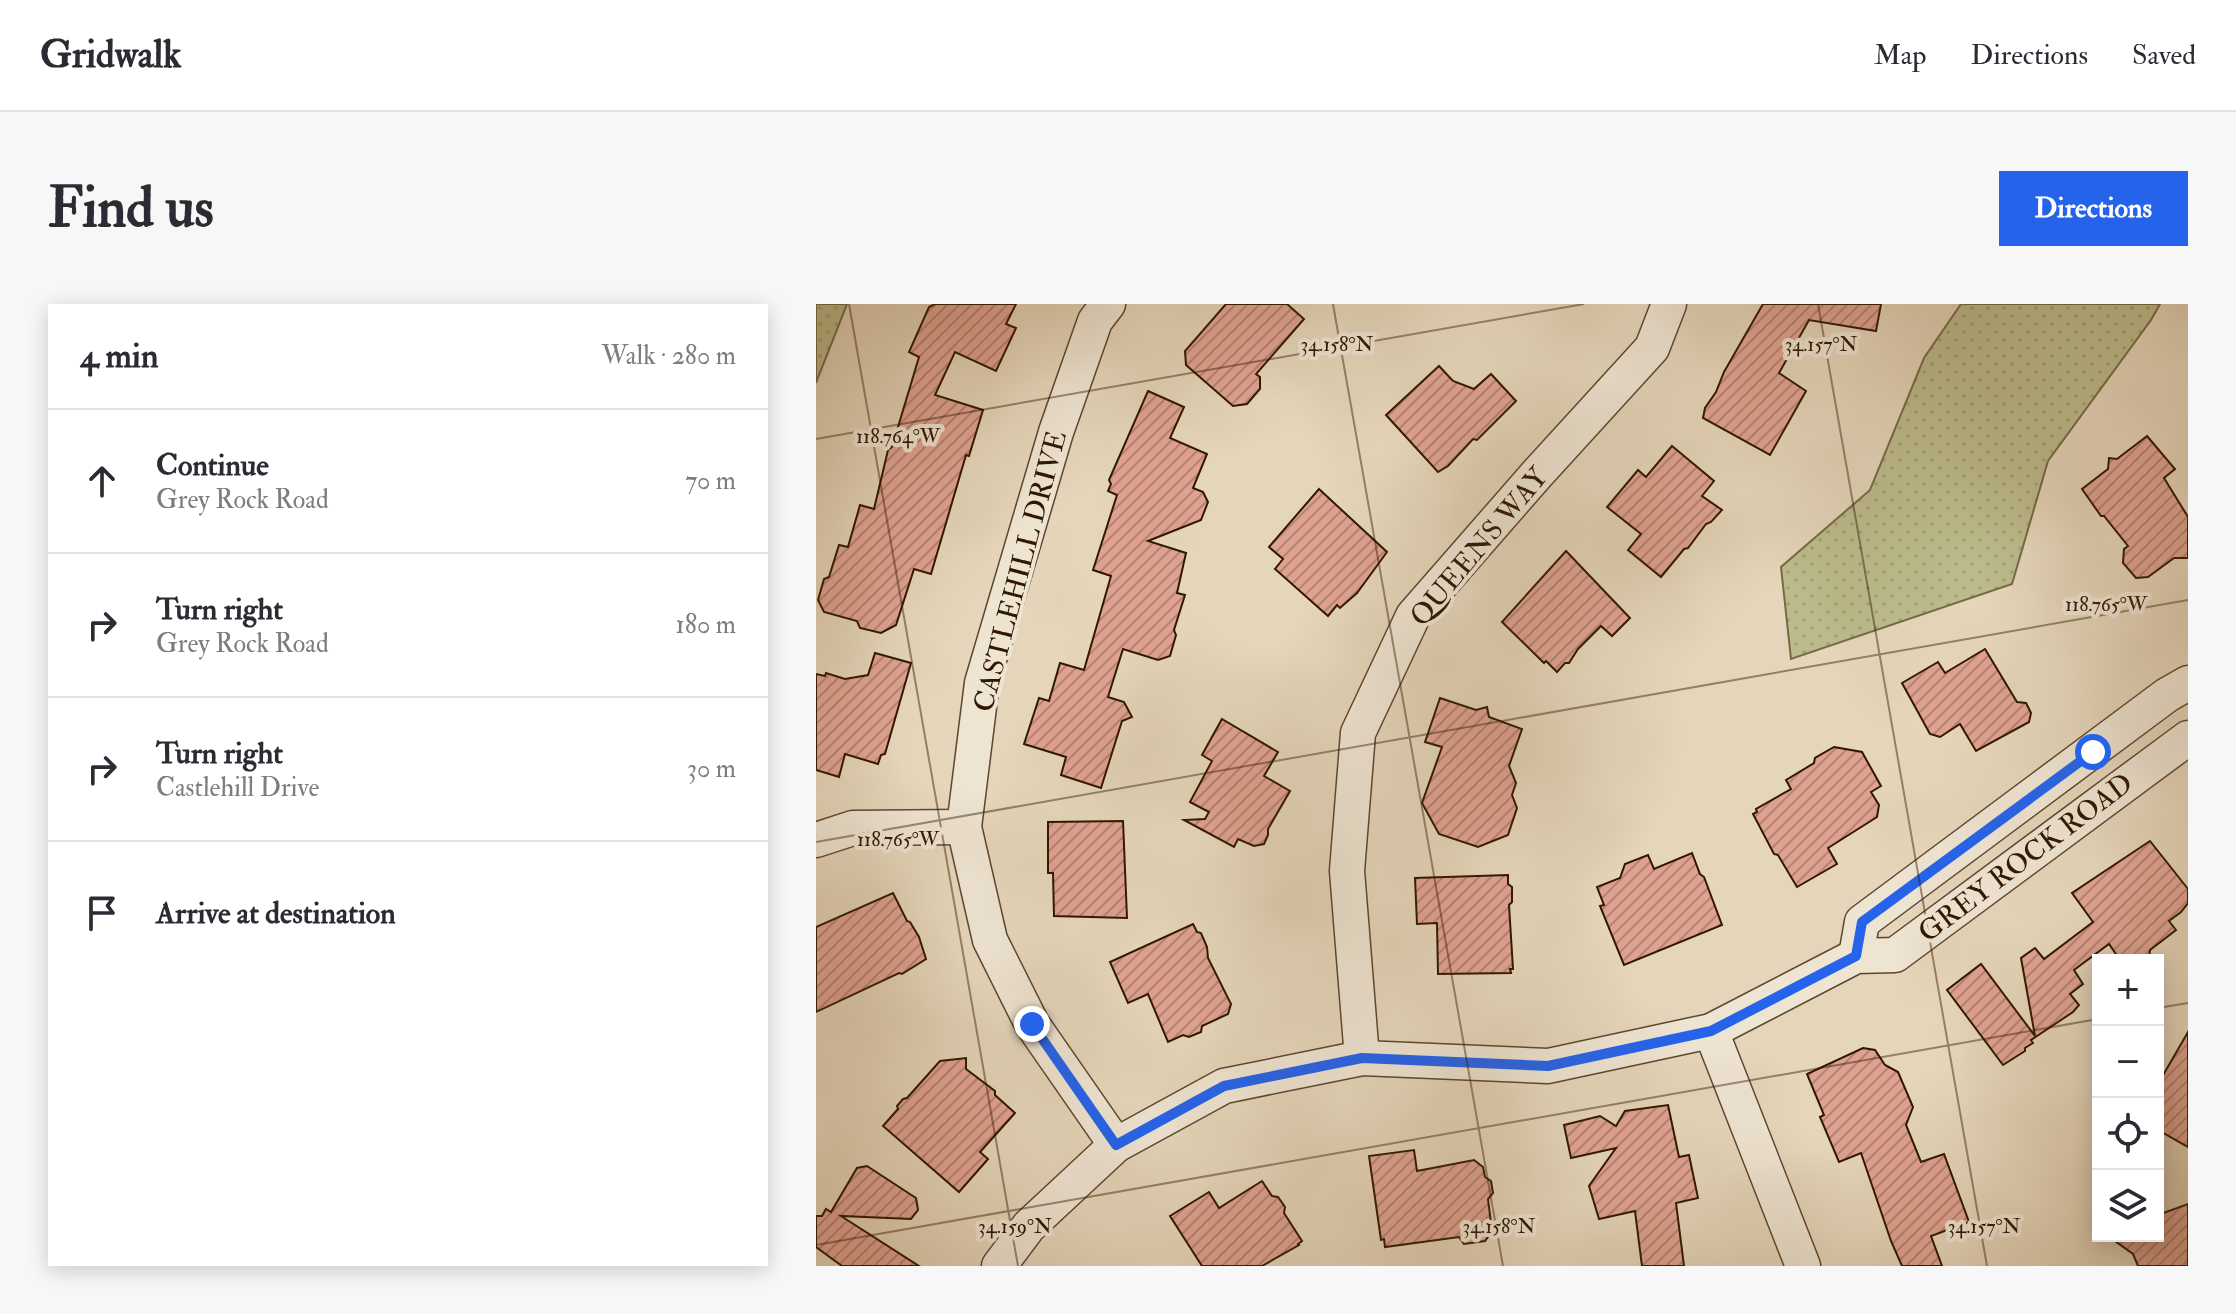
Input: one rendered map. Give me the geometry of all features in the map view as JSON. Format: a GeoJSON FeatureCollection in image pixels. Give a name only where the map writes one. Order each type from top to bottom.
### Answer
{"type":"FeatureCollection","features":[{"type":"Feature","properties":{"kind":"street","name":"CASTLEHILL DRIVE"},"geometry":{"type":"LineString","coordinates":[[1108,304],[1095,321],[1056,432],[982,683],[964,827],[990,940],[1032,1024],[1116,1145]]}},
{"type":"Feature","properties":{"kind":"street","name":"QUEENS WAY"},"geometry":{"type":"LineString","coordinates":[[1362,1058],[1347,871],[1358,733],[1413,616],[1652,348],[1669,304]]}},
{"type":"Feature","properties":{"kind":"street","name":"GREY ROCK ROAD"},"geometry":{"type":"LineString","coordinates":[[1856,956],[1862,922],[2167,695],[2188,683]]}},
{"type":"Feature","properties":{"kind":"street","name":"GREY ROCK ROAD"},"geometry":{"type":"LineString","coordinates":[[999,1266],[1029,1226],[1116,1145],[1224,1086],[1362,1058],[1548,1066],[1711,1031],[1856,956],[1895,955],[2188,738]]}},
{"type":"Feature","properties":{"kind":"street"},"geometry":{"type":"LineString","coordinates":[[816,840],[853,828],[964,827]]}},
{"type":"Feature","properties":{"kind":"street"},"geometry":{"type":"LineString","coordinates":[[1711,1031],[1803,1266]]}},
{"type":"Feature","properties":{"kind":"shaded area"},"geometry":{"type":"Polygon","coordinates":[[[816,304],[847,304],[816,383],[816,304]]]}},
{"type":"Feature","properties":{"kind":"shaded area"},"geometry":{"type":"Polygon","coordinates":[[[1961,304],[2160,304],[2048,461],[2012,584],[1791,659],[1781,567],[1870,490],[1924,358],[1961,304]]]}},
{"type":"Feature","properties":{"kind":"building"},"geometry":{"type":"Polygon","coordinates":[[[935,304],[1016,304],[1006,324],[1016,328],[996,371],[955,352],[935,395],[983,410],[969,456],[966,455],[931,574],[914,569],[896,625],[881,633],[860,628],[857,621],[824,612],[818,600],[839,545],[848,547],[860,505],[874,509],[888,450],[892,447],[919,357],[909,352],[929,307],[935,304]]]}},
{"type":"Feature","properties":{"kind":"building"},"geometry":{"type":"Polygon","coordinates":[[[1226,304],[1287,304],[1304,319],[1256,374],[1260,377],[1260,389],[1247,404],[1233,406],[1186,365],[1185,351],[1226,304]]]}},
{"type":"Feature","properties":{"kind":"building"},"geometry":{"type":"Polygon","coordinates":[[[1763,304],[1881,304],[1876,331],[1809,320],[1779,373],[1806,391],[1770,455],[1703,418],[1705,408],[1763,304]]]}},
{"type":"Feature","properties":{"kind":"building"},"geometry":{"type":"Polygon","coordinates":[[[1439,366],[1453,381],[1474,389],[1491,374],[1516,401],[1477,440],[1473,439],[1448,466],[1438,472],[1386,415],[1439,366]]]}},
{"type":"Feature","properties":{"kind":"building"},"geometry":{"type":"Polygon","coordinates":[[[1148,391],[1184,407],[1170,438],[1207,454],[1193,488],[1203,492],[1208,502],[1201,520],[1148,541],[1186,553],[1177,593],[1185,595],[1170,656],[1158,660],[1123,649],[1108,697],[1124,702],[1132,717],[1122,721],[1101,788],[1061,775],[1066,757],[1024,744],[1039,698],[1049,701],[1060,663],[1084,670],[1111,576],[1093,570],[1117,495],[1108,491],[1109,480],[1148,391]]]}},
{"type":"Feature","properties":{"kind":"building"},"geometry":{"type":"Polygon","coordinates":[[[2147,436],[2175,469],[2164,478],[2188,517],[2188,558],[2174,558],[2148,577],[2136,578],[2123,563],[2124,549],[2128,546],[2082,489],[2108,469],[2109,458],[2117,459],[2147,436]]]}},
{"type":"Feature","properties":{"kind":"building"},"geometry":{"type":"Polygon","coordinates":[[[1672,446],[1714,481],[1702,496],[1722,510],[1706,524],[1661,577],[1628,550],[1641,534],[1607,507],[1638,470],[1646,477],[1672,446]]]}},
{"type":"Feature","properties":{"kind":"building"},"geometry":{"type":"Polygon","coordinates":[[[1319,489],[1387,552],[1357,593],[1340,608],[1337,605],[1328,616],[1275,569],[1283,559],[1269,547],[1319,489]]]}},
{"type":"Feature","properties":{"kind":"building"},"geometry":{"type":"Polygon","coordinates":[[[1566,551],[1630,618],[1612,636],[1601,626],[1569,663],[1557,672],[1502,622],[1566,551]]]}},
{"type":"Feature","properties":{"kind":"building"},"geometry":{"type":"Polygon","coordinates":[[[1985,649],[2017,702],[2026,703],[2031,713],[2029,722],[1976,751],[1960,724],[1940,737],[1930,734],[1902,683],[1938,662],[1945,673],[1985,649]]]}},
{"type":"Feature","properties":{"kind":"building"},"geometry":{"type":"Polygon","coordinates":[[[875,653],[911,663],[885,754],[881,755],[878,764],[845,754],[839,777],[816,770],[816,674],[825,676],[826,673],[845,679],[868,675],[875,653]]]}},
{"type":"Feature","properties":{"kind":"building"},"geometry":{"type":"Polygon","coordinates":[[[1440,698],[1476,710],[1487,707],[1489,717],[1522,729],[1509,766],[1516,783],[1512,795],[1517,808],[1508,835],[1478,847],[1439,834],[1422,803],[1442,747],[1425,742],[1440,698]]]}},
{"type":"Feature","properties":{"kind":"building"},"geometry":{"type":"Polygon","coordinates":[[[1222,719],[1278,752],[1264,776],[1290,791],[1268,829],[1264,844],[1254,846],[1238,839],[1234,847],[1184,820],[1205,819],[1209,812],[1190,802],[1212,761],[1202,755],[1222,719]]]}},
{"type":"Feature","properties":{"kind":"building"},"geometry":{"type":"Polygon","coordinates":[[[1834,747],[1862,752],[1881,786],[1871,792],[1879,805],[1877,817],[1828,848],[1837,864],[1797,887],[1778,855],[1774,854],[1753,814],[1757,812],[1756,809],[1791,789],[1786,780],[1834,747]]]}},
{"type":"Feature","properties":{"kind":"building"},"geometry":{"type":"Polygon","coordinates":[[[1123,821],[1127,918],[1054,916],[1053,873],[1048,873],[1048,822],[1123,821]]]}},
{"type":"Feature","properties":{"kind":"building"},"geometry":{"type":"Polygon","coordinates":[[[2150,841],[2188,889],[2188,903],[2169,921],[2176,930],[2150,950],[2150,954],[2116,954],[2109,944],[2092,954],[2074,970],[2083,984],[2070,994],[2079,1005],[2031,1040],[2033,1043],[2025,1051],[2003,1065],[1947,990],[1981,964],[2035,1036],[2021,958],[2035,948],[2044,959],[2093,922],[2072,893],[2150,841]]]}},
{"type":"Feature","properties":{"kind":"building"},"geometry":{"type":"Polygon","coordinates":[[[1692,853],[1722,925],[1624,965],[1600,906],[1604,905],[1597,887],[1620,878],[1625,864],[1648,855],[1654,869],[1692,853]]]}},
{"type":"Feature","properties":{"kind":"building"},"geometry":{"type":"Polygon","coordinates":[[[1508,875],[1508,884],[1512,887],[1512,902],[1509,905],[1511,973],[1438,974],[1437,923],[1417,924],[1415,878],[1508,875]]]}},
{"type":"Feature","properties":{"kind":"building"},"geometry":{"type":"Polygon","coordinates":[[[893,893],[919,937],[926,959],[902,974],[816,1012],[816,927],[893,893]]]}},
{"type":"Feature","properties":{"kind":"building"},"geometry":{"type":"Polygon","coordinates":[[[1193,924],[1201,933],[1208,958],[1231,1004],[1228,1014],[1202,1026],[1201,1032],[1168,1042],[1148,994],[1128,1003],[1110,962],[1193,924]]]}},
{"type":"Feature","properties":{"kind":"building"},"geometry":{"type":"Polygon","coordinates":[[[2188,1032],[2188,1147],[2164,1133],[2164,1074],[2188,1032]]]}},
{"type":"Feature","properties":{"kind":"building"},"geometry":{"type":"Polygon","coordinates":[[[1863,1048],[1875,1050],[1885,1065],[1898,1072],[1913,1107],[1906,1125],[1921,1162],[1944,1154],[1969,1222],[1931,1236],[1942,1266],[1902,1266],[1861,1153],[1839,1162],[1820,1117],[1824,1115],[1807,1074],[1863,1048]]]}},
{"type":"Feature","properties":{"kind":"building"},"geometry":{"type":"Polygon","coordinates":[[[966,1058],[966,1069],[995,1091],[995,1095],[1015,1113],[980,1152],[988,1159],[959,1192],[883,1126],[903,1099],[940,1061],[966,1058]]]}},
{"type":"Feature","properties":{"kind":"building"},"geometry":{"type":"Polygon","coordinates":[[[1668,1105],[1679,1157],[1689,1155],[1698,1198],[1676,1203],[1684,1266],[1642,1266],[1635,1211],[1599,1219],[1589,1186],[1616,1148],[1571,1158],[1564,1125],[1600,1116],[1616,1126],[1625,1111],[1668,1105]]]}},
{"type":"Feature","properties":{"kind":"building"},"geometry":{"type":"Polygon","coordinates":[[[1414,1150],[1417,1171],[1474,1160],[1483,1167],[1485,1177],[1491,1181],[1493,1193],[1488,1199],[1492,1231],[1485,1241],[1464,1244],[1459,1237],[1385,1247],[1384,1239],[1381,1240],[1369,1156],[1414,1150]]]}},
{"type":"Feature","properties":{"kind":"building"},"geometry":{"type":"Polygon","coordinates":[[[867,1166],[916,1198],[918,1210],[911,1219],[841,1216],[919,1266],[842,1266],[816,1247],[816,1216],[822,1216],[826,1209],[831,1212],[857,1168],[867,1166]]]}},
{"type":"Feature","properties":{"kind":"building"},"geometry":{"type":"Polygon","coordinates":[[[1262,1181],[1272,1196],[1278,1197],[1285,1207],[1284,1213],[1302,1241],[1262,1266],[1202,1266],[1170,1216],[1209,1192],[1219,1208],[1262,1181]]]}},
{"type":"Feature","properties":{"kind":"building"},"geometry":{"type":"Polygon","coordinates":[[[2188,1204],[2188,1266],[2138,1266],[2133,1254],[2116,1242],[2164,1242],[2164,1213],[2188,1204]]]}},
{"type":"Feature","properties":{"kind":"route"},"geometry":{"type":"LineString","coordinates":[[1032,1024],[1116,1145],[1224,1086],[1362,1058],[1548,1066],[1711,1031],[1856,956],[1862,922],[2093,752]]}}]}
